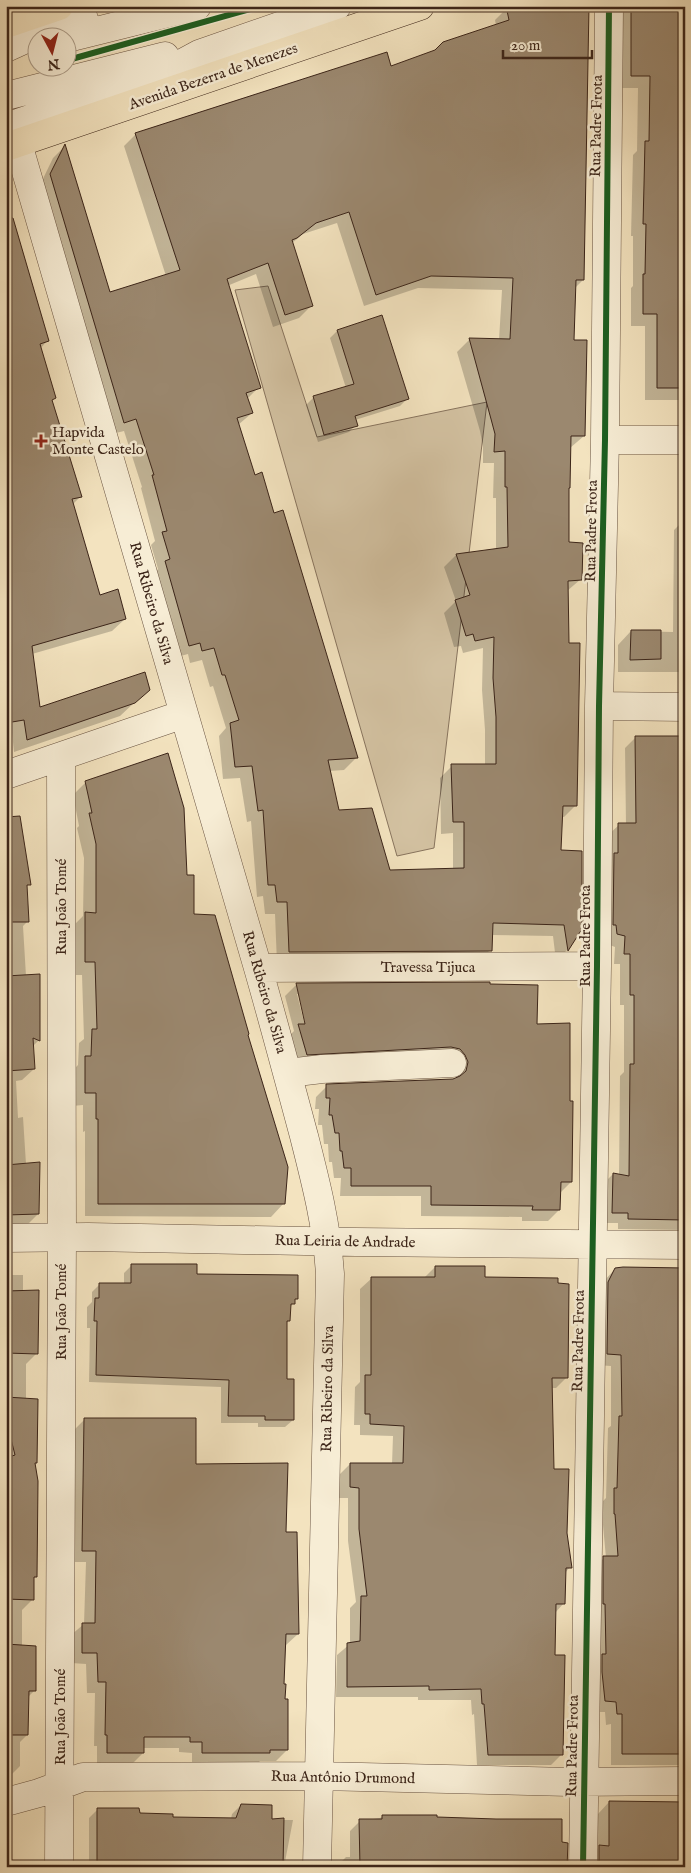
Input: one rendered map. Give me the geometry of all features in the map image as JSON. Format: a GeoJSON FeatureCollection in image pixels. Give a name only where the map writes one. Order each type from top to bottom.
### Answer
{"type":"FeatureCollection","features":[{"type":"Feature","properties":{"kind":"main road"},"geometry":{"type":"LineString","coordinates":[[6,24],[59,6]]}},
{"type":"Feature","properties":{"kind":"main road","name":"Avenida Bezerra de Menezes"},"geometry":{"type":"LineString","coordinates":[[10,139],[420,6]]}},
{"type":"Feature","properties":{"kind":"street"},"geometry":{"type":"LineString","coordinates":[[6,48],[30,37],[121,6]]}},
{"type":"Feature","properties":{"kind":"street"},"geometry":{"type":"LineString","coordinates":[[78,36],[197,6]]}},
{"type":"Feature","properties":{"kind":"street","name":"Avenida Bezerra de Menezes"},"geometry":{"type":"LineString","coordinates":[[10,139],[162,74],[199,54],[337,6]]}},
{"type":"Feature","properties":{"kind":"street","name":"Rua Padre Frota"},"geometry":{"type":"LineString","coordinates":[[582,1867],[598,966],[599,706],[606,440],[610,6]]}},
{"type":"Feature","properties":{"kind":"street"},"geometry":{"type":"LineString","coordinates":[[6,54],[28,48]]}},
{"type":"Feature","properties":{"kind":"street","name":"Avenida Bezerra de Menezes"},"geometry":{"type":"LineString","coordinates":[[6,96],[160,57],[199,54]]}},
{"type":"Feature","properties":{"kind":"street","name":"Rua Ribeiro da Silva"},"geometry":{"type":"LineString","coordinates":[[10,139],[184,714],[288,1073],[323,1210],[328,1242],[330,1284],[316,1867]]}},
{"type":"Feature","properties":{"kind":"street"},"geometry":{"type":"LineString","coordinates":[[606,440],[685,440]]}},
{"type":"Feature","properties":{"kind":"street"},"geometry":{"type":"LineString","coordinates":[[599,706],[685,707]]}},
{"type":"Feature","properties":{"kind":"street"},"geometry":{"type":"LineString","coordinates":[[6,775],[184,714]]}},
{"type":"Feature","properties":{"kind":"street","name":"Rua João Tomé"},"geometry":{"type":"LineString","coordinates":[[59,1867],[62,1237],[61,757]]}},
{"type":"Feature","properties":{"kind":"street","name":"Travessa Tijuca"},"geometry":{"type":"LineString","coordinates":[[258,968],[598,966]]}},
{"type":"Feature","properties":{"kind":"street"},"geometry":{"type":"LineString","coordinates":[[288,1073],[322,1069],[452,1063]]}},
{"type":"Feature","properties":{"kind":"street","name":"Rua Leiria de Andrade"},"geometry":{"type":"LineString","coordinates":[[6,1238],[62,1237],[685,1246]]}},
{"type":"Feature","properties":{"kind":"street","name":"Rua Antônio Drumond"},"geometry":{"type":"LineString","coordinates":[[6,1802],[83,1777],[319,1776],[584,1782],[685,1781]]}},
{"type":"Feature","properties":{"kind":"shaded area"},"geometry":{"type":"Polygon","coordinates":[[[268,286],[317,437],[487,402],[434,848],[397,856],[235,290],[268,286]]]}},
{"type":"Feature","properties":{"kind":"building"},"geometry":{"type":"Polygon","coordinates":[[[506,6],[589,6],[584,280],[576,280],[574,340],[587,340],[585,436],[571,436],[569,488],[569,542],[583,543],[582,580],[568,581],[569,643],[580,643],[577,806],[563,806],[561,850],[582,851],[582,929],[568,951],[564,925],[493,923],[492,951],[289,952],[287,902],[277,902],[275,885],[268,885],[263,810],[258,811],[252,766],[235,767],[230,723],[239,720],[225,675],[222,675],[214,648],[202,651],[200,643],[189,646],[165,561],[170,559],[162,532],[167,531],[152,475],[154,475],[136,419],[124,423],[50,174],[65,144],[110,292],[180,270],[135,133],[387,52],[391,66],[435,50],[443,42],[509,20],[506,6]],[[349,212],[316,223],[292,240],[313,306],[285,315],[268,263],[227,279],[261,388],[246,393],[253,413],[237,418],[255,475],[262,472],[274,513],[283,510],[358,758],[328,760],[339,810],[372,808],[390,870],[464,868],[464,822],[453,822],[451,764],[496,764],[496,717],[493,678],[494,637],[475,641],[473,634],[466,636],[455,600],[470,595],[456,554],[508,547],[505,451],[494,452],[495,434],[469,338],[510,339],[513,278],[431,276],[376,295],[349,212]]]}},
{"type":"Feature","properties":{"kind":"building"},"geometry":{"type":"Polygon","coordinates":[[[631,6],[685,6],[685,388],[657,388],[657,314],[643,314],[646,224],[643,224],[645,141],[649,141],[650,76],[631,76],[631,6]]]}},
{"type":"Feature","properties":{"kind":"building"},"geometry":{"type":"Polygon","coordinates":[[[13,218],[49,341],[40,344],[56,398],[52,400],[82,497],[72,499],[100,595],[118,589],[126,619],[32,646],[40,707],[145,672],[150,690],[135,703],[27,740],[24,720],[6,723],[6,219],[13,218]]]}},
{"type":"Feature","properties":{"kind":"building"},"geometry":{"type":"Polygon","coordinates":[[[382,315],[409,399],[355,416],[358,426],[324,435],[313,396],[354,384],[337,330],[382,315]]]}},
{"type":"Feature","properties":{"kind":"building"},"geometry":{"type":"Polygon","coordinates":[[[631,630],[661,630],[661,659],[630,660],[631,630]]]}},
{"type":"Feature","properties":{"kind":"building"},"geometry":{"type":"Polygon","coordinates":[[[635,736],[685,736],[685,1220],[628,1219],[628,1213],[612,1213],[613,1173],[629,1176],[630,1064],[634,1064],[634,995],[630,995],[630,954],[624,954],[625,936],[617,934],[616,925],[613,925],[614,853],[618,853],[618,823],[636,823],[635,736]]]}},
{"type":"Feature","properties":{"kind":"building"},"geometry":{"type":"Polygon","coordinates":[[[168,753],[184,808],[187,875],[194,875],[194,914],[215,915],[248,1035],[288,1167],[285,1204],[98,1204],[98,1119],[96,1119],[96,1093],[85,1093],[85,1056],[91,1056],[92,1029],[97,1029],[95,962],[85,962],[85,912],[96,913],[96,844],[89,813],[92,813],[85,781],[168,753]]]}},
{"type":"Feature","properties":{"kind":"building"},"geometry":{"type":"Polygon","coordinates":[[[20,816],[31,885],[27,885],[29,922],[6,922],[6,817],[20,816]]]}},
{"type":"Feature","properties":{"kind":"building"},"geometry":{"type":"Polygon","coordinates":[[[40,974],[40,1041],[33,1038],[35,1069],[6,1071],[6,976],[40,974]]]}},
{"type":"Feature","properties":{"kind":"building"},"geometry":{"type":"Polygon","coordinates":[[[490,982],[490,984],[538,985],[537,1024],[570,1023],[570,1101],[573,1101],[572,1182],[561,1182],[560,1210],[532,1210],[533,1206],[431,1205],[431,1186],[351,1186],[351,1168],[344,1168],[342,1151],[340,1151],[339,1133],[335,1133],[332,1115],[329,1115],[330,1098],[326,1098],[326,1084],[453,1079],[466,1071],[468,1062],[460,1049],[451,1047],[307,1055],[298,1024],[305,1024],[296,983],[490,982]]]}},
{"type":"Feature","properties":{"kind":"building"},"geometry":{"type":"Polygon","coordinates":[[[40,1162],[39,1214],[6,1215],[6,1165],[40,1162]]]}},
{"type":"Feature","properties":{"kind":"building"},"geometry":{"type":"Polygon","coordinates":[[[131,1264],[197,1264],[197,1274],[298,1275],[298,1299],[295,1299],[295,1304],[291,1304],[290,1321],[287,1321],[287,1379],[294,1379],[294,1420],[265,1420],[265,1416],[228,1416],[229,1380],[96,1375],[97,1321],[94,1321],[95,1298],[99,1298],[99,1283],[131,1283],[131,1264]]]}},
{"type":"Feature","properties":{"kind":"building"},"geometry":{"type":"Polygon","coordinates":[[[435,1266],[485,1266],[485,1277],[558,1278],[558,1283],[569,1284],[568,1378],[552,1378],[554,1469],[569,1469],[567,1533],[572,1568],[566,1568],[565,1604],[556,1604],[555,1655],[565,1655],[563,1755],[488,1755],[481,1689],[429,1690],[429,1686],[347,1687],[347,1643],[360,1641],[361,1596],[367,1596],[359,1529],[359,1488],[350,1487],[350,1463],[403,1463],[404,1426],[370,1424],[370,1414],[365,1414],[365,1375],[371,1375],[371,1277],[435,1277],[435,1266]]]}},
{"type":"Feature","properties":{"kind":"building"},"geometry":{"type":"Polygon","coordinates":[[[615,1268],[685,1268],[685,1754],[622,1754],[622,1714],[617,1714],[616,1702],[605,1701],[602,1672],[602,1654],[606,1654],[603,1556],[618,1556],[614,1514],[614,1488],[617,1488],[619,1416],[622,1416],[621,1355],[607,1354],[608,1282],[615,1268]]]}},
{"type":"Feature","properties":{"kind":"building"},"geometry":{"type":"Polygon","coordinates":[[[39,1290],[38,1354],[6,1353],[6,1291],[39,1290]]]}},
{"type":"Feature","properties":{"kind":"building"},"geometry":{"type":"Polygon","coordinates":[[[6,1397],[38,1399],[37,1463],[35,1463],[38,1481],[37,1577],[34,1577],[34,1600],[6,1599],[6,1458],[15,1455],[6,1419],[6,1397]]]}},
{"type":"Feature","properties":{"kind":"building"},"geometry":{"type":"Polygon","coordinates":[[[84,1418],[196,1418],[196,1464],[288,1463],[286,1532],[297,1532],[299,1634],[286,1634],[284,1684],[286,1684],[285,1699],[288,1699],[288,1750],[270,1750],[270,1753],[202,1753],[202,1742],[190,1742],[190,1737],[144,1737],[144,1753],[107,1753],[107,1735],[105,1735],[106,1682],[98,1682],[97,1653],[82,1653],[82,1623],[95,1623],[96,1551],[82,1551],[84,1418]]]}},
{"type":"Feature","properties":{"kind":"building"},"geometry":{"type":"Polygon","coordinates":[[[6,1644],[36,1646],[36,1691],[29,1691],[28,1735],[6,1735],[6,1644]]]}},
{"type":"Feature","properties":{"kind":"building"},"geometry":{"type":"Polygon","coordinates":[[[609,1801],[685,1802],[685,1867],[599,1867],[599,1845],[609,1846],[609,1801]]]}},
{"type":"Feature","properties":{"kind":"building"},"geometry":{"type":"Polygon","coordinates":[[[241,1804],[272,1805],[272,1819],[284,1818],[283,1867],[97,1867],[97,1808],[139,1808],[140,1813],[173,1814],[173,1817],[236,1818],[241,1804]]]}},
{"type":"Feature","properties":{"kind":"building"},"geometry":{"type":"Polygon","coordinates":[[[382,1815],[562,1819],[562,1842],[568,1843],[567,1867],[360,1867],[359,1819],[382,1819],[382,1815]]]}},
{"type":"Feature","properties":{"kind":"cycle path"},"geometry":{"type":"LineString","coordinates":[[78,57],[261,6]]}},
{"type":"Feature","properties":{"kind":"cycle path"},"geometry":{"type":"LineString","coordinates":[[583,1867],[597,966],[599,706],[605,440],[609,6]]}},
{"type":"Feature","properties":{"kind":"place","name":"Hapvida Monte Castelo"},"geometry":{"type":"Point","coordinates":[41,441]}}]}
